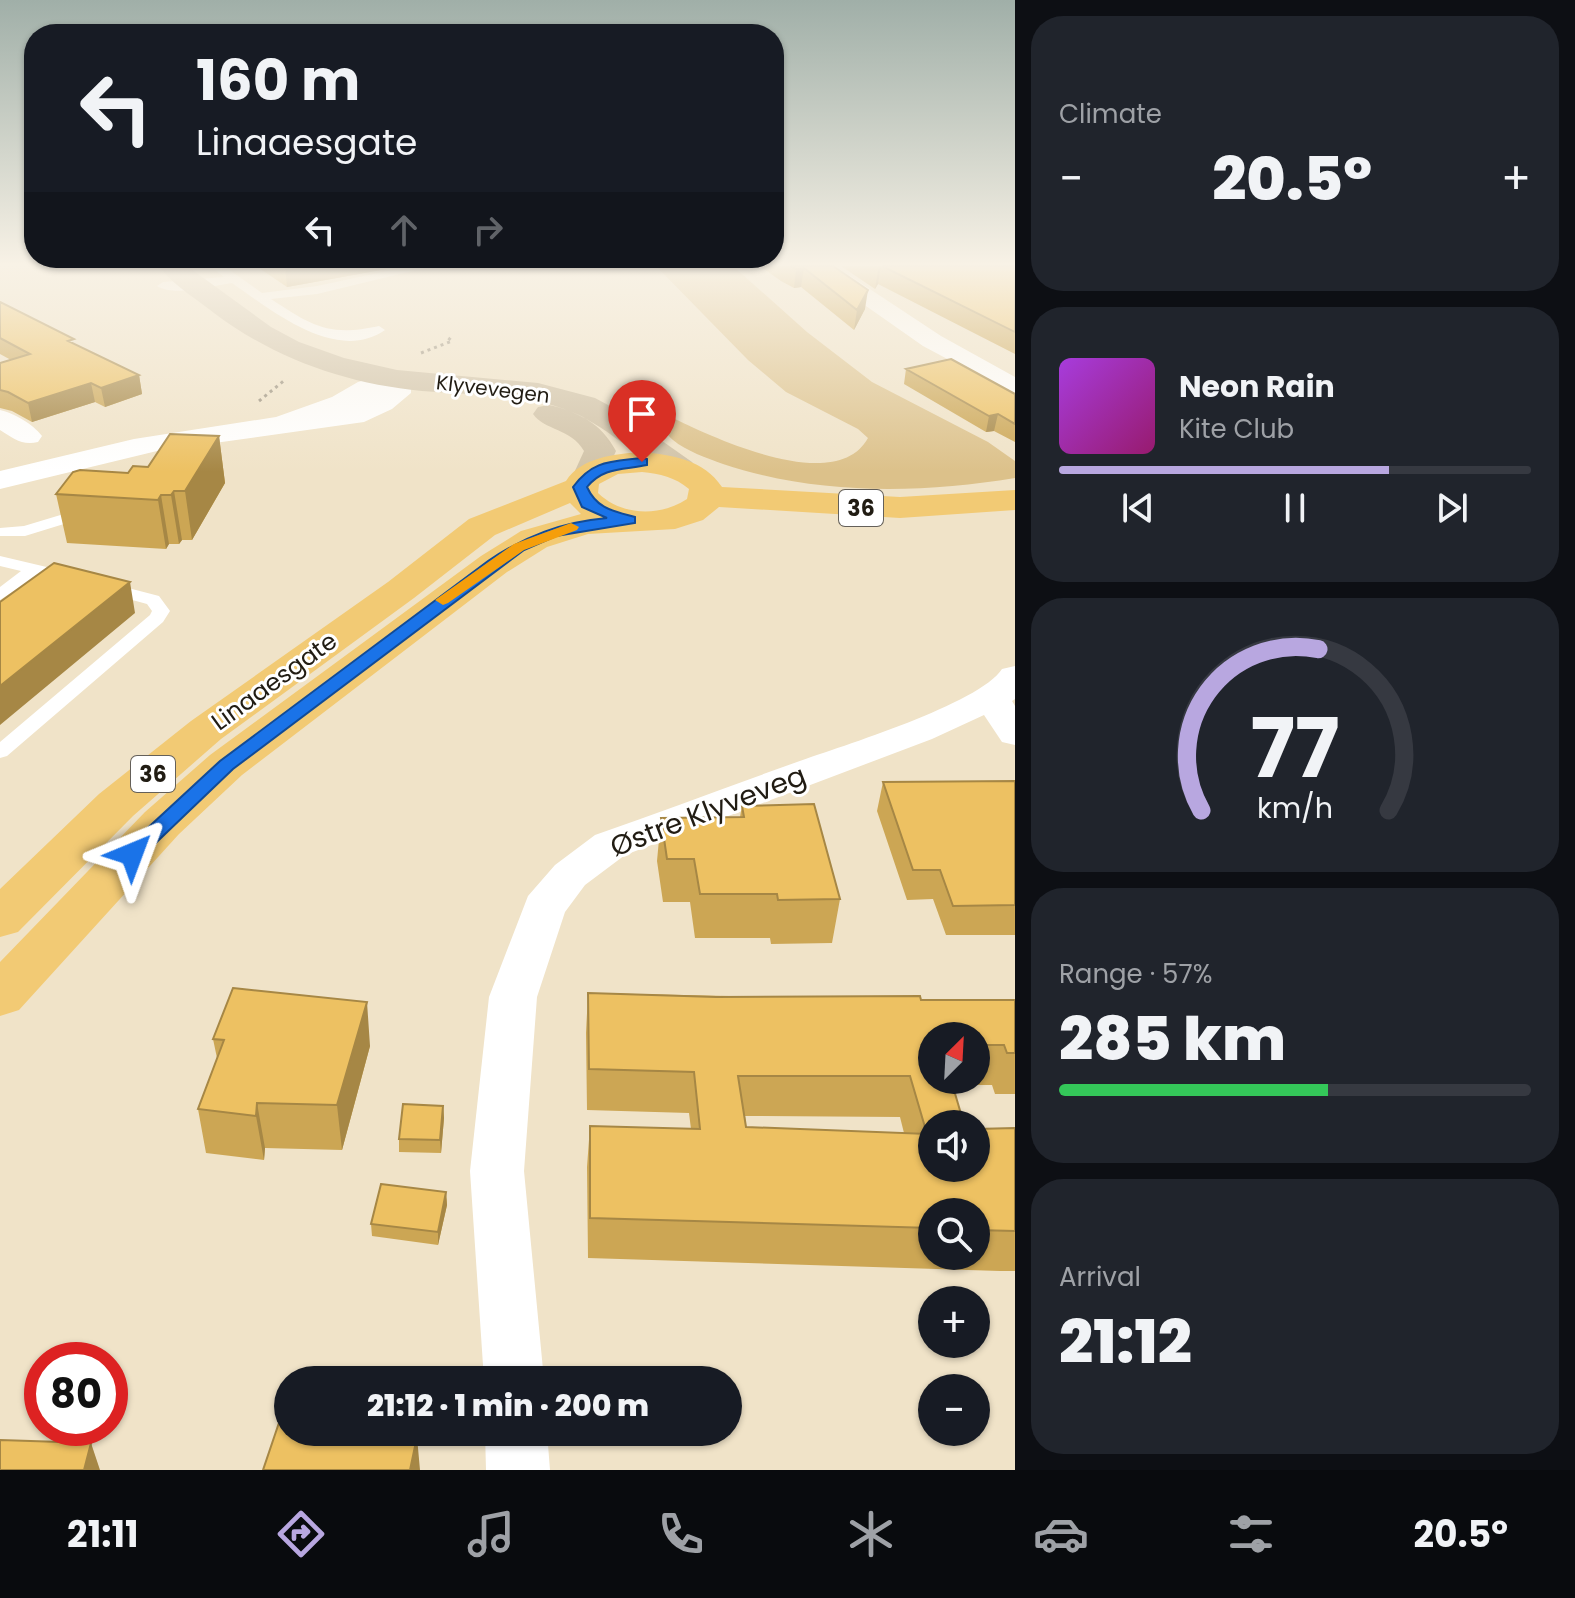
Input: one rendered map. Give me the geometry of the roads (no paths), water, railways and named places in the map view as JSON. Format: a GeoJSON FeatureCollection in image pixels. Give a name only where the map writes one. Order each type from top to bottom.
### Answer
{"type":"FeatureCollection","features":[{"type":"Feature","properties":{"kind":"highway","name":"Linaaesgate"},"geometry":{"type":"LineString","coordinates":[[0,919],[116,805],[206,730],[411,583],[482,527],[622,463],[662,464],[680,469]]}},
{"type":"Feature","properties":{"kind":"highway"},"geometry":{"type":"LineString","coordinates":[[680,469],[701,481],[707,496]]}},
{"type":"Feature","properties":{"kind":"highway","name":"Linaaesgate"},"geometry":{"type":"LineString","coordinates":[[585,480],[587,504],[598,511],[630,520]]}},
{"type":"Feature","properties":{"kind":"highway","name":"Linaaesgate"},"geometry":{"type":"LineString","coordinates":[[0,996],[162,823],[226,765],[494,564],[534,539],[566,528],[630,520],[667,520],[683,516],[704,504],[707,496]]}},
{"type":"Feature","properties":{"kind":"highway","name":"36"},"geometry":{"type":"LineString","coordinates":[[707,496],[859,508],[934,508],[1015,500]]}},
{"type":"Feature","properties":{"kind":"main road","name":"Klyvevegen"},"geometry":{"type":"LineString","coordinates":[[238,335],[249,349],[302,371],[367,387],[525,391],[582,404],[617,422],[646,448],[680,469]]}},
{"type":"Feature","properties":{"kind":"main road","name":"Klyvevegen"},"geometry":{"type":"LineString","coordinates":[[266,335],[297,351],[398,386],[508,406],[572,423],[596,441],[600,451],[585,480]]}},
{"type":"Feature","properties":{"kind":"street"},"geometry":{"type":"LineString","coordinates":[[922,335],[1015,387]]}},
{"type":"Feature","properties":{"kind":"street"},"geometry":{"type":"LineString","coordinates":[[0,480],[123,449],[358,416],[398,386]]}},
{"type":"Feature","properties":{"kind":"street"},"geometry":{"type":"LineString","coordinates":[[281,425],[341,403],[367,387]]}},
{"type":"Feature","properties":{"kind":"street"},"geometry":{"type":"LineString","coordinates":[[0,418],[28,436]]}},
{"type":"Feature","properties":{"kind":"street","name":"Østre Klyveveg"},"geometry":{"type":"LineString","coordinates":[[513,1366],[498,1156],[513,997],[544,907],[570,875],[610,845],[919,731],[1007,703]]}},
{"type":"Feature","properties":{"kind":"street"},"geometry":{"type":"LineString","coordinates":[[517,1446],[518,1470]]}},
{"type":"Feature","properties":{"kind":"lane"},"geometry":{"type":"LineString","coordinates":[[318,335],[361,335]]}},
{"type":"Feature","properties":{"kind":"lane"},"geometry":{"type":"LineString","coordinates":[[5,532],[49,525],[97,508]]}},
{"type":"Feature","properties":{"kind":"lane"},"geometry":{"type":"LineString","coordinates":[[0,561],[153,600],[161,611],[157,618],[0,752]]}},
{"type":"Feature","properties":{"kind":"lane"},"geometry":{"type":"LineString","coordinates":[[0,595],[35,569]]}}]}
